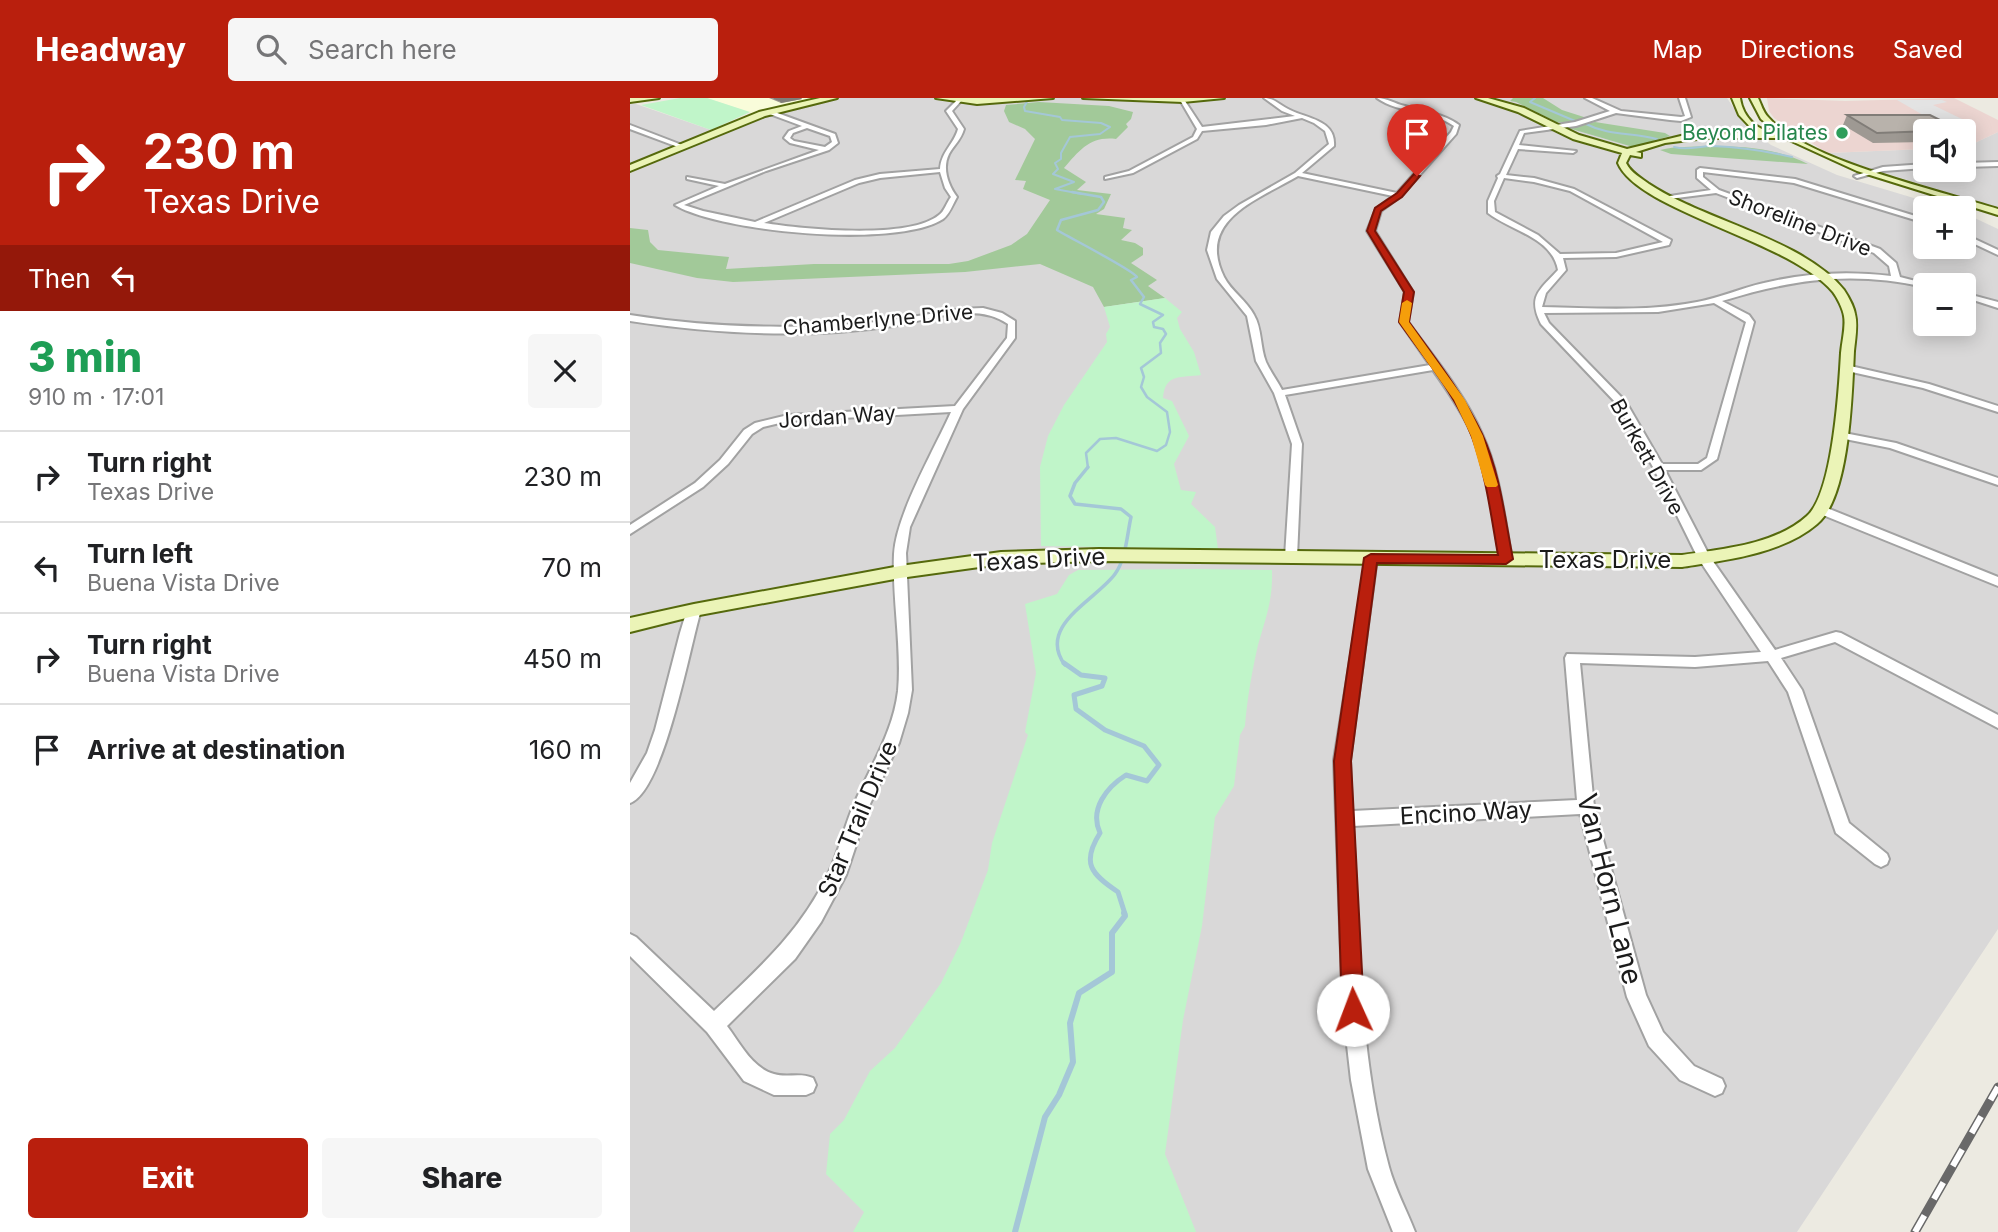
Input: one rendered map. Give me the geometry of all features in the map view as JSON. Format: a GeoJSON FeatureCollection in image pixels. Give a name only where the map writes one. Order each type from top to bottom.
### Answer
{"type":"FeatureCollection","features":[{"type":"Feature","properties":{"kind":"main road"},"geometry":{"type":"LineString","coordinates":[[1736,98],[1739,110],[1767,136],[1857,176],[1921,196]]}},
{"type":"Feature","properties":{"kind":"main road"},"geometry":{"type":"LineString","coordinates":[[1754,98],[1758,113],[1785,136],[1825,157],[1998,212]]}},
{"type":"Feature","properties":{"kind":"main road"},"geometry":{"type":"LineString","coordinates":[[1679,141],[1785,136]]}},
{"type":"Feature","properties":{"kind":"main road"},"geometry":{"type":"LineString","coordinates":[[1627,152],[1651,142]]}},
{"type":"Feature","properties":{"kind":"main road","name":"Texas Drive"},"geometry":{"type":"LineString","coordinates":[[1099,555],[1150,557]]}},
{"type":"Feature","properties":{"kind":"street"},"geometry":{"type":"LineString","coordinates":[[630,100],[655,98]]}},
{"type":"Feature","properties":{"kind":"street"},"geometry":{"type":"LineString","coordinates":[[630,168],[765,113],[833,98]]}},
{"type":"Feature","properties":{"kind":"street"},"geometry":{"type":"LineString","coordinates":[[940,98],[1015,101],[1049,98]]}},
{"type":"Feature","properties":{"kind":"street"},"geometry":{"type":"LineString","coordinates":[[1087,98],[1220,98]]}},
{"type":"Feature","properties":{"kind":"street"},"geometry":{"type":"LineString","coordinates":[[1268,98],[1286,111],[1327,129],[1333,136],[1332,145],[1297,174],[1241,206],[1227,218],[1215,232],[1211,250],[1221,279],[1251,316],[1261,361],[1279,393],[1297,444],[1291,557]]}},
{"type":"Feature","properties":{"kind":"street"},"geometry":{"type":"LineString","coordinates":[[1380,98],[1404,109],[1456,125],[1456,130],[1399,195],[1378,210],[1371,231],[1409,292],[1404,322],[1459,400],[1485,456],[1506,559]]}},
{"type":"Feature","properties":{"kind":"street"},"geometry":{"type":"LineString","coordinates":[[1480,98],[1524,111],[1554,127],[1643,156]]}},
{"type":"Feature","properties":{"kind":"street"},"geometry":{"type":"LineString","coordinates":[[1588,98],[1598,105],[1617,111],[1686,118],[1682,98]]}},
{"type":"Feature","properties":{"kind":"street"},"geometry":{"type":"LineString","coordinates":[[765,113],[835,137],[835,143],[827,149],[678,205],[753,225],[830,232],[919,229],[942,218],[954,204],[954,197],[945,185],[945,170],[946,154],[957,142],[961,129],[949,111],[959,100]]}},
{"type":"Feature","properties":{"kind":"street"},"geometry":{"type":"LineString","coordinates":[[1183,100],[1200,129]]}},
{"type":"Feature","properties":{"kind":"street"},"geometry":{"type":"LineString","coordinates":[[1617,111],[1581,123],[1522,132],[1518,147],[1500,176],[1491,201],[1492,213],[1505,223],[1546,242],[1560,256],[1562,270],[1542,292],[1538,310],[1669,309],[1716,301],[1773,284],[1827,276],[1913,282]]}},
{"type":"Feature","properties":{"kind":"street"},"geometry":{"type":"LineString","coordinates":[[1200,129],[1266,123],[1302,116]]}},
{"type":"Feature","properties":{"kind":"street"},"geometry":{"type":"LineString","coordinates":[[806,126],[791,132],[787,138],[792,142],[827,149]]}},
{"type":"Feature","properties":{"kind":"street"},"geometry":{"type":"LineString","coordinates":[[630,127],[680,146]]}},
{"type":"Feature","properties":{"kind":"street"},"geometry":{"type":"LineString","coordinates":[[1107,178],[1148,164],[1195,138],[1200,129]]}},
{"type":"Feature","properties":{"kind":"street"},"geometry":{"type":"LineString","coordinates":[[1636,179],[1635,162],[1679,141]]}},
{"type":"Feature","properties":{"kind":"street"},"geometry":{"type":"LineString","coordinates":[[1651,142],[1679,141]]}},
{"type":"Feature","properties":{"kind":"street"},"geometry":{"type":"LineString","coordinates":[[1651,142],[1667,147]]}},
{"type":"Feature","properties":{"kind":"street"},"geometry":{"type":"LineString","coordinates":[[1518,147],[1573,151]]}},
{"type":"Feature","properties":{"kind":"street"},"geometry":{"type":"LineString","coordinates":[[1627,152],[1622,163],[1624,171],[1663,199],[1777,248],[1827,276],[1846,298],[1849,307],[1846,368],[1839,435],[1834,472],[1822,510],[1998,582]]}},
{"type":"Feature","properties":{"kind":"street"},"geometry":{"type":"LineString","coordinates":[[1976,165],[1998,164]]}},
{"type":"Feature","properties":{"kind":"street"},"geometry":{"type":"LineString","coordinates":[[1857,176],[1892,168],[1913,167]]}},
{"type":"Feature","properties":{"kind":"street"},"geometry":{"type":"LineString","coordinates":[[753,225],[870,178],[945,170]]}},
{"type":"Feature","properties":{"kind":"street","name":"Shoreline Drive"},"geometry":{"type":"LineString","coordinates":[[1896,279],[1893,265],[1877,251],[1717,191],[1700,178],[1700,170],[1795,181],[1913,217]]}},
{"type":"Feature","properties":{"kind":"street"},"geometry":{"type":"LineString","coordinates":[[1297,174],[1399,195]]}},
{"type":"Feature","properties":{"kind":"street"},"geometry":{"type":"LineString","coordinates":[[1500,176],[1534,180],[1572,190],[1667,240],[1666,243],[1633,253],[1560,256]]}},
{"type":"Feature","properties":{"kind":"street"},"geometry":{"type":"LineString","coordinates":[[689,178],[724,186]]}},
{"type":"Feature","properties":{"kind":"street"},"geometry":{"type":"LineString","coordinates":[[1663,199],[1717,191]]}},
{"type":"Feature","properties":{"kind":"street"},"geometry":{"type":"LineString","coordinates":[[1976,214],[1998,222]]}},
{"type":"Feature","properties":{"kind":"street"},"geometry":{"type":"LineString","coordinates":[[1976,242],[1998,253]]}},
{"type":"Feature","properties":{"kind":"street"},"geometry":{"type":"LineString","coordinates":[[1976,299],[1998,305]]}},
{"type":"Feature","properties":{"kind":"street"},"geometry":{"type":"LineString","coordinates":[[1658,467],[1701,467],[1712,459],[1750,322],[1746,317],[1716,301]]}},
{"type":"Feature","properties":{"kind":"street","name":"Burkett Drive"},"geometry":{"type":"LineString","coordinates":[[1538,310],[1545,324],[1622,404],[1658,467],[1704,558],[1796,690],[1842,828],[1881,859]]}},
{"type":"Feature","properties":{"kind":"street","name":"Chamberlyne Drive"},"geometry":{"type":"LineString","coordinates":[[630,318],[722,329],[781,330],[876,325],[967,312],[1000,314],[1012,323],[1011,338],[958,409],[904,527],[900,572]]}},
{"type":"Feature","properties":{"kind":"street"},"geometry":{"type":"LineString","coordinates":[[1279,393],[1435,367]]}},
{"type":"Feature","properties":{"kind":"street"},"geometry":{"type":"LineString","coordinates":[[1846,368],[1926,386],[1998,409]]}},
{"type":"Feature","properties":{"kind":"street","name":"Jordan Way"},"geometry":{"type":"LineString","coordinates":[[630,530],[699,485],[748,432],[759,425],[788,418],[958,409]]}},
{"type":"Feature","properties":{"kind":"street"},"geometry":{"type":"LineString","coordinates":[[1839,435],[1892,445],[1998,482]]}},
{"type":"Feature","properties":{"kind":"street","name":"Texas Drive"},"geometry":{"type":"LineString","coordinates":[[1150,557],[1645,562],[1704,558],[1734,552],[1791,533],[1814,519],[1822,510]]}},
{"type":"Feature","properties":{"kind":"street","name":"Texas Drive"},"geometry":{"type":"LineString","coordinates":[[630,625],[694,610],[900,572],[1001,558],[1099,555]]}},
{"type":"Feature","properties":{"kind":"street"},"geometry":{"type":"LineString","coordinates":[[1371,558],[1342,761],[1353,1010],[1361,1080],[1379,1169],[1404,1232]]}},
{"type":"Feature","properties":{"kind":"street","name":"Star Trail Drive"},"geometry":{"type":"LineString","coordinates":[[713,1025],[788,953],[815,916],[837,875],[861,806],[891,743],[901,713],[905,690],[900,572]]}},
{"type":"Feature","properties":{"kind":"street"},"geometry":{"type":"LineString","coordinates":[[630,796],[638,785],[666,722],[685,636],[694,610]]}},
{"type":"Feature","properties":{"kind":"street"},"geometry":{"type":"LineString","coordinates":[[1771,656],[1836,637],[1998,722]]}},
{"type":"Feature","properties":{"kind":"street","name":"Van Horn Lane"},"geometry":{"type":"LineString","coordinates":[[1715,1086],[1686,1073],[1656,1039],[1637,997],[1586,807],[1572,658],[1706,662],[1771,656]]}},
{"type":"Feature","properties":{"kind":"street","name":"Encino Way"},"geometry":{"type":"LineString","coordinates":[[1346,819],[1586,807]]}},
{"type":"Feature","properties":{"kind":"street"},"geometry":{"type":"LineString","coordinates":[[630,943],[713,1025],[751,1074],[774,1085],[806,1085]]}},
{"type":"Feature","properties":{"kind":"shaded area"},"geometry":{"type":"Polygon","coordinates":[[[707,98],[821,98],[754,114],[707,98]]]}},
{"type":"Feature","properties":{"kind":"shaded area"},"geometry":{"type":"Polygon","coordinates":[[[821,98],[1727,98],[1745,125],[1771,145],[1837,175],[1913,198],[1913,259],[1976,259],[1976,219],[1998,229],[1998,929],[1797,1232],[630,1232],[630,104],[711,130],[759,112],[821,98]]]}},
{"type":"Feature","properties":{"kind":"shaded area"},"geometry":{"type":"Polygon","coordinates":[[[1767,98],[1845,101],[1954,98],[1998,120],[1998,132],[1976,142],[1976,119],[1913,119],[1913,149],[1827,153],[1774,118],[1769,111],[1767,98]]]}},
{"type":"Feature","properties":{"kind":"shaded area"},"geometry":{"type":"Polygon","coordinates":[[[1897,100],[1942,100],[1947,102],[1933,105],[1962,119],[1930,119],[1897,100]]]}},
{"type":"Feature","properties":{"kind":"shaded area"},"geometry":{"type":"Polygon","coordinates":[[[1998,132],[1998,208],[1976,201],[1976,196],[1959,196],[1914,182],[1976,182],[1976,142],[1998,132]]]}},
{"type":"Feature","properties":{"kind":"shaded area"},"geometry":{"type":"Polygon","coordinates":[[[1913,149],[1913,182],[1855,164],[1827,153],[1913,149]]]}},
{"type":"Feature","properties":{"kind":"green space"},"geometry":{"type":"Polygon","coordinates":[[[680,98],[707,98],[750,112],[711,130],[641,105],[680,98]]]}},
{"type":"Feature","properties":{"kind":"green space"},"geometry":{"type":"Polygon","coordinates":[[[1513,98],[1543,98],[1562,110],[1587,118],[1567,123],[1556,122],[1510,101],[1513,98]]]}},
{"type":"Feature","properties":{"kind":"green space"},"geometry":{"type":"Polygon","coordinates":[[[1039,102],[1109,106],[1133,112],[1126,124],[1128,127],[1116,139],[1092,142],[1064,168],[1086,182],[1077,190],[1111,194],[1104,209],[1096,214],[1125,218],[1123,228],[1132,230],[1121,240],[1143,248],[1143,255],[1131,263],[1157,280],[1148,286],[1165,298],[1104,307],[1093,287],[1040,264],[965,272],[733,282],[697,278],[630,263],[630,228],[648,230],[650,242],[658,250],[729,257],[726,269],[814,264],[949,264],[968,261],[1011,245],[1027,234],[1050,200],[1023,189],[1026,181],[1015,180],[1035,139],[1025,129],[1009,122],[1004,111],[1006,105],[1039,102]]]}},
{"type":"Feature","properties":{"kind":"green space"},"geometry":{"type":"Polygon","coordinates":[[[1595,122],[1670,136],[1633,147],[1568,128],[1595,122]]]}},
{"type":"Feature","properties":{"kind":"green space"},"geometry":{"type":"Polygon","coordinates":[[[1708,146],[1760,149],[1784,154],[1808,164],[1671,154],[1660,150],[1708,146]]]}},
{"type":"Feature","properties":{"kind":"green space"},"geometry":{"type":"Polygon","coordinates":[[[1165,298],[1182,312],[1177,318],[1180,329],[1194,352],[1201,375],[1175,378],[1164,390],[1163,398],[1172,401],[1189,436],[1174,464],[1181,490],[1196,492],[1191,504],[1215,527],[1218,549],[1041,546],[1040,467],[1048,436],[1064,405],[1107,342],[1106,334],[1110,327],[1104,307],[1165,298]]]}},
{"type":"Feature","properties":{"kind":"green space"},"geometry":{"type":"Polygon","coordinates":[[[1078,570],[1272,570],[1272,581],[1252,675],[1245,726],[1240,735],[1234,786],[1215,817],[1202,926],[1183,1020],[1165,1154],[1196,1232],[853,1232],[864,1212],[826,1174],[830,1134],[844,1120],[870,1071],[895,1048],[941,983],[961,942],[988,870],[992,843],[1028,735],[1025,732],[1036,673],[1025,604],[1057,594],[1069,575],[1078,570]]]}},
{"type":"Feature","properties":{"kind":"building"},"geometry":{"type":"Polygon","coordinates":[[[1847,115],[1930,115],[1938,119],[1913,119],[1913,132],[1877,133],[1847,115]]]}},
{"type":"Feature","properties":{"kind":"waterway"},"geometry":{"type":"LineString","coordinates":[[1029,98],[1024,107],[1025,111],[1060,117],[1062,120],[1101,123],[1110,127],[1100,134],[1070,137],[1061,153],[1061,159],[1055,163],[1058,169],[1053,174],[1074,182],[1055,189],[1082,194]]}},
{"type":"Feature","properties":{"kind":"waterway"},"geometry":{"type":"LineString","coordinates":[[1535,98],[1530,102],[1575,121]]}},
{"type":"Feature","properties":{"kind":"waterway"},"geometry":{"type":"LineString","coordinates":[[1586,124],[1603,130],[1657,139]]}},
{"type":"Feature","properties":{"kind":"waterway"},"geometry":{"type":"LineString","coordinates":[[1674,147],[1733,147],[1792,157]]}},
{"type":"Feature","properties":{"kind":"waterway"},"geometry":{"type":"LineString","coordinates":[[1072,192],[1101,197],[1104,202],[1098,210],[1061,220],[1057,230],[1133,273],[1137,277],[1131,280],[1144,297],[1140,304],[1163,315],[1153,322],[1154,327],[1163,329],[1166,334],[1160,343],[1161,353],[1141,368],[1144,377],[1141,387],[1147,397],[1167,412],[1170,432],[1166,445],[1157,451],[1116,438],[1100,439],[1086,453],[1088,467]]}},
{"type":"Feature","properties":{"kind":"waterway"},"geometry":{"type":"LineString","coordinates":[[1064,663],[1058,651],[1058,638],[1063,626],[1119,568],[1131,517],[1121,509],[1075,504],[1070,496],[1075,483],[1088,467]]}},
{"type":"Feature","properties":{"kind":"waterway"},"geometry":{"type":"LineString","coordinates":[[1064,663],[1081,675],[1105,678],[1102,686],[1074,695],[1076,709],[1105,730],[1144,746],[1159,765],[1147,781],[1126,775],[1112,786],[1098,807],[1097,824],[1100,833],[1094,843],[1090,860],[1095,873],[1118,892],[1125,914]]}},
{"type":"Feature","properties":{"kind":"waterway"},"geometry":{"type":"LineString","coordinates":[[1015,1232],[1045,1117],[1059,1095],[1073,1062],[1070,1023],[1079,993],[1112,972],[1112,933],[1125,916],[1124,913]]}},
{"type":"Feature","properties":{"kind":"railway"},"geometry":{"type":"LineString","coordinates":[[1915,1232],[1998,1087]]}},
{"type":"Feature","properties":{"kind":"slow traffic"},"geometry":{"type":"LineString","coordinates":[[1407,303],[1404,322],[1459,400],[1485,456],[1492,485]]}},
{"type":"Feature","properties":{"kind":"place","name":"Beyond Pilates"},"geometry":{"type":"Point","coordinates":[1842,133]}},
{"type":"Feature","properties":{"kind":"route"},"geometry":{"type":"LineString","coordinates":[[1353,1010],[1342,761],[1371,558],[1506,559],[1491,480],[1477,436],[1449,384],[1404,322],[1409,292],[1371,231],[1378,210],[1399,195],[1417,176]]}}]}
